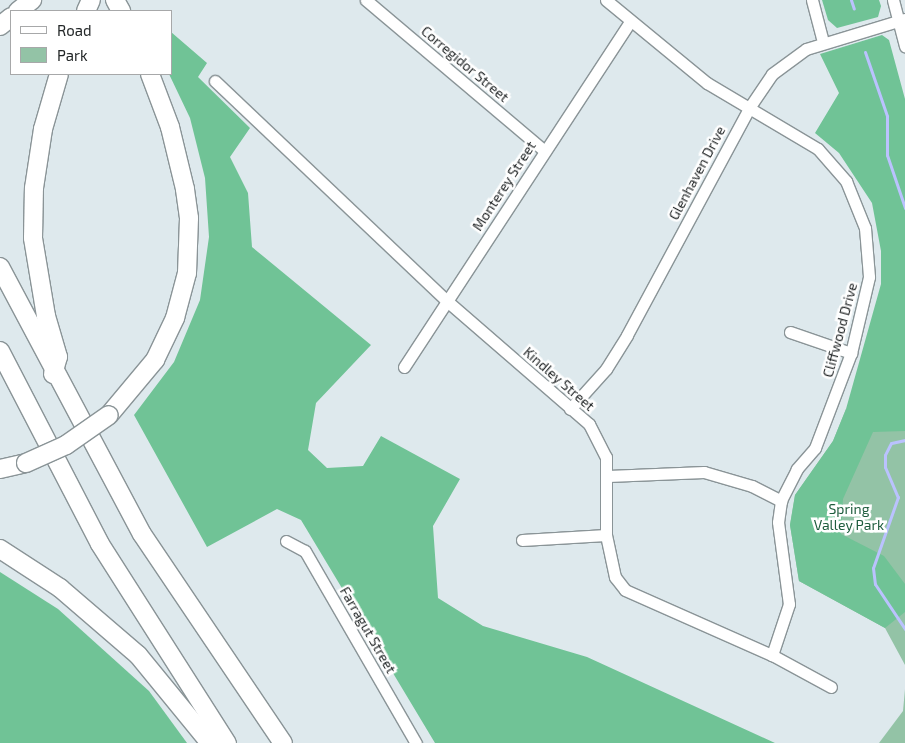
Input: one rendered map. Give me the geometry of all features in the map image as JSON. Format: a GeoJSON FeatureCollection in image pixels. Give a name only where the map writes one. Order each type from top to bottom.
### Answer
{"type":"FeatureCollection","features":[{"type":"Feature","properties":{"kind":"highway"},"geometry":{"type":"LineString","coordinates":[[19,10],[32,0]]}},
{"type":"Feature","properties":{"kind":"highway"},"geometry":{"type":"LineString","coordinates":[[0,26],[10,17]]}},
{"type":"Feature","properties":{"kind":"highway"},"geometry":{"type":"LineString","coordinates":[[53,374],[58,358],[46,316],[33,238],[34,198],[43,129],[59,75]]}},
{"type":"Feature","properties":{"kind":"highway"},"geometry":{"type":"LineString","coordinates":[[0,469],[26,463],[66,445],[109,415],[155,360],[175,318],[187,273],[190,218],[170,127],[150,75]]}},
{"type":"Feature","properties":{"kind":"highway"},"geometry":{"type":"LineString","coordinates":[[0,268],[53,374],[156,557],[283,743]]}},
{"type":"Feature","properties":{"kind":"highway"},"geometry":{"type":"LineString","coordinates":[[0,351],[100,544],[227,743]]}},
{"type":"Feature","properties":{"kind":"highway"},"geometry":{"type":"LineString","coordinates":[[0,549],[60,588],[138,655],[210,743]]}},
{"type":"Feature","properties":{"kind":"street","name":"Corregidor Street"},"geometry":{"type":"LineString","coordinates":[[366,0],[545,151]]}},
{"type":"Feature","properties":{"kind":"street","name":"Cliffwood Drive"},"geometry":{"type":"LineString","coordinates":[[606,0],[700,78],[818,150],[835,166],[855,197],[865,228],[869,277],[850,354],[815,448],[797,469],[781,501],[778,522],[789,604],[772,655]]}},
{"type":"Feature","properties":{"kind":"street"},"geometry":{"type":"LineString","coordinates":[[812,0],[823,42]]}},
{"type":"Feature","properties":{"kind":"street"},"geometry":{"type":"LineString","coordinates":[[893,0],[902,20],[905,46]]}},
{"type":"Feature","properties":{"kind":"street","name":"Monterey Street"},"geometry":{"type":"LineString","coordinates":[[404,367],[630,20]]}},
{"type":"Feature","properties":{"kind":"street","name":"Glenhaven Drive"},"geometry":{"type":"LineString","coordinates":[[570,409],[606,369],[627,335],[749,108],[780,67],[823,42],[902,20]]}},
{"type":"Feature","properties":{"kind":"street","name":"Kindley Street"},"geometry":{"type":"LineString","coordinates":[[216,81],[447,301],[570,409],[600,440],[608,476],[606,535],[616,577],[625,590],[772,655],[831,687]]}},
{"type":"Feature","properties":{"kind":"street"},"geometry":{"type":"LineString","coordinates":[[790,332],[850,354]]}},
{"type":"Feature","properties":{"kind":"street"},"geometry":{"type":"LineString","coordinates":[[608,476],[704,472],[752,486],[781,501]]}},
{"type":"Feature","properties":{"kind":"street"},"geometry":{"type":"LineString","coordinates":[[522,540],[606,535]]}},
{"type":"Feature","properties":{"kind":"street","name":"Farragut Street"},"geometry":{"type":"LineString","coordinates":[[286,541],[305,551],[416,743]]}},
{"type":"Feature","properties":{"kind":"green space"},"geometry":{"type":"Polygon","coordinates":[[[822,0],[879,0],[881,6],[878,17],[837,28],[828,20],[822,0]]]}},
{"type":"Feature","properties":{"kind":"green space"},"geometry":{"type":"Polygon","coordinates":[[[172,33],[207,63],[198,77],[250,128],[230,157],[248,193],[252,247],[371,345],[316,403],[308,450],[327,468],[363,466],[381,436],[460,479],[433,526],[438,598],[483,626],[587,657],[775,743],[435,743],[301,520],[277,509],[207,547],[134,415],[174,362],[200,300],[209,237],[205,178],[190,118],[169,75],[172,75],[172,33]]]}},
{"type":"Feature","properties":{"kind":"green space"},"geometry":{"type":"Polygon","coordinates":[[[882,35],[889,40],[905,99],[905,431],[873,432],[843,499],[841,534],[884,556],[905,584],[905,612],[885,628],[799,581],[790,525],[795,495],[833,441],[846,409],[881,284],[881,251],[872,203],[839,153],[815,133],[839,93],[820,54],[882,35]]]}},
{"type":"Feature","properties":{"kind":"green space","name":"Spring Valley Park"},"geometry":{"type":"Polygon","coordinates":[[[846,409],[905,422],[905,665],[885,628],[799,581],[790,525],[795,495],[833,441],[846,409]]]}},
{"type":"Feature","properties":{"kind":"green space"},"geometry":{"type":"Polygon","coordinates":[[[0,572],[58,609],[149,691],[187,743],[0,743],[0,572]]]}},
{"type":"Feature","properties":{"kind":"green space"},"geometry":{"type":"Polygon","coordinates":[[[905,689],[905,743],[879,743],[903,711],[905,689]]]}},
{"type":"Feature","properties":{"kind":"waterway"},"geometry":{"type":"LineString","coordinates":[[851,0],[854,9]]}},
{"type":"Feature","properties":{"kind":"waterway"},"geometry":{"type":"LineString","coordinates":[[865,52],[887,116],[887,155],[905,208]]}},
{"type":"Feature","properties":{"kind":"waterway"},"geometry":{"type":"LineString","coordinates":[[905,440],[891,443],[885,455],[885,467],[898,497],[873,568],[875,584],[905,629]]}}]}
